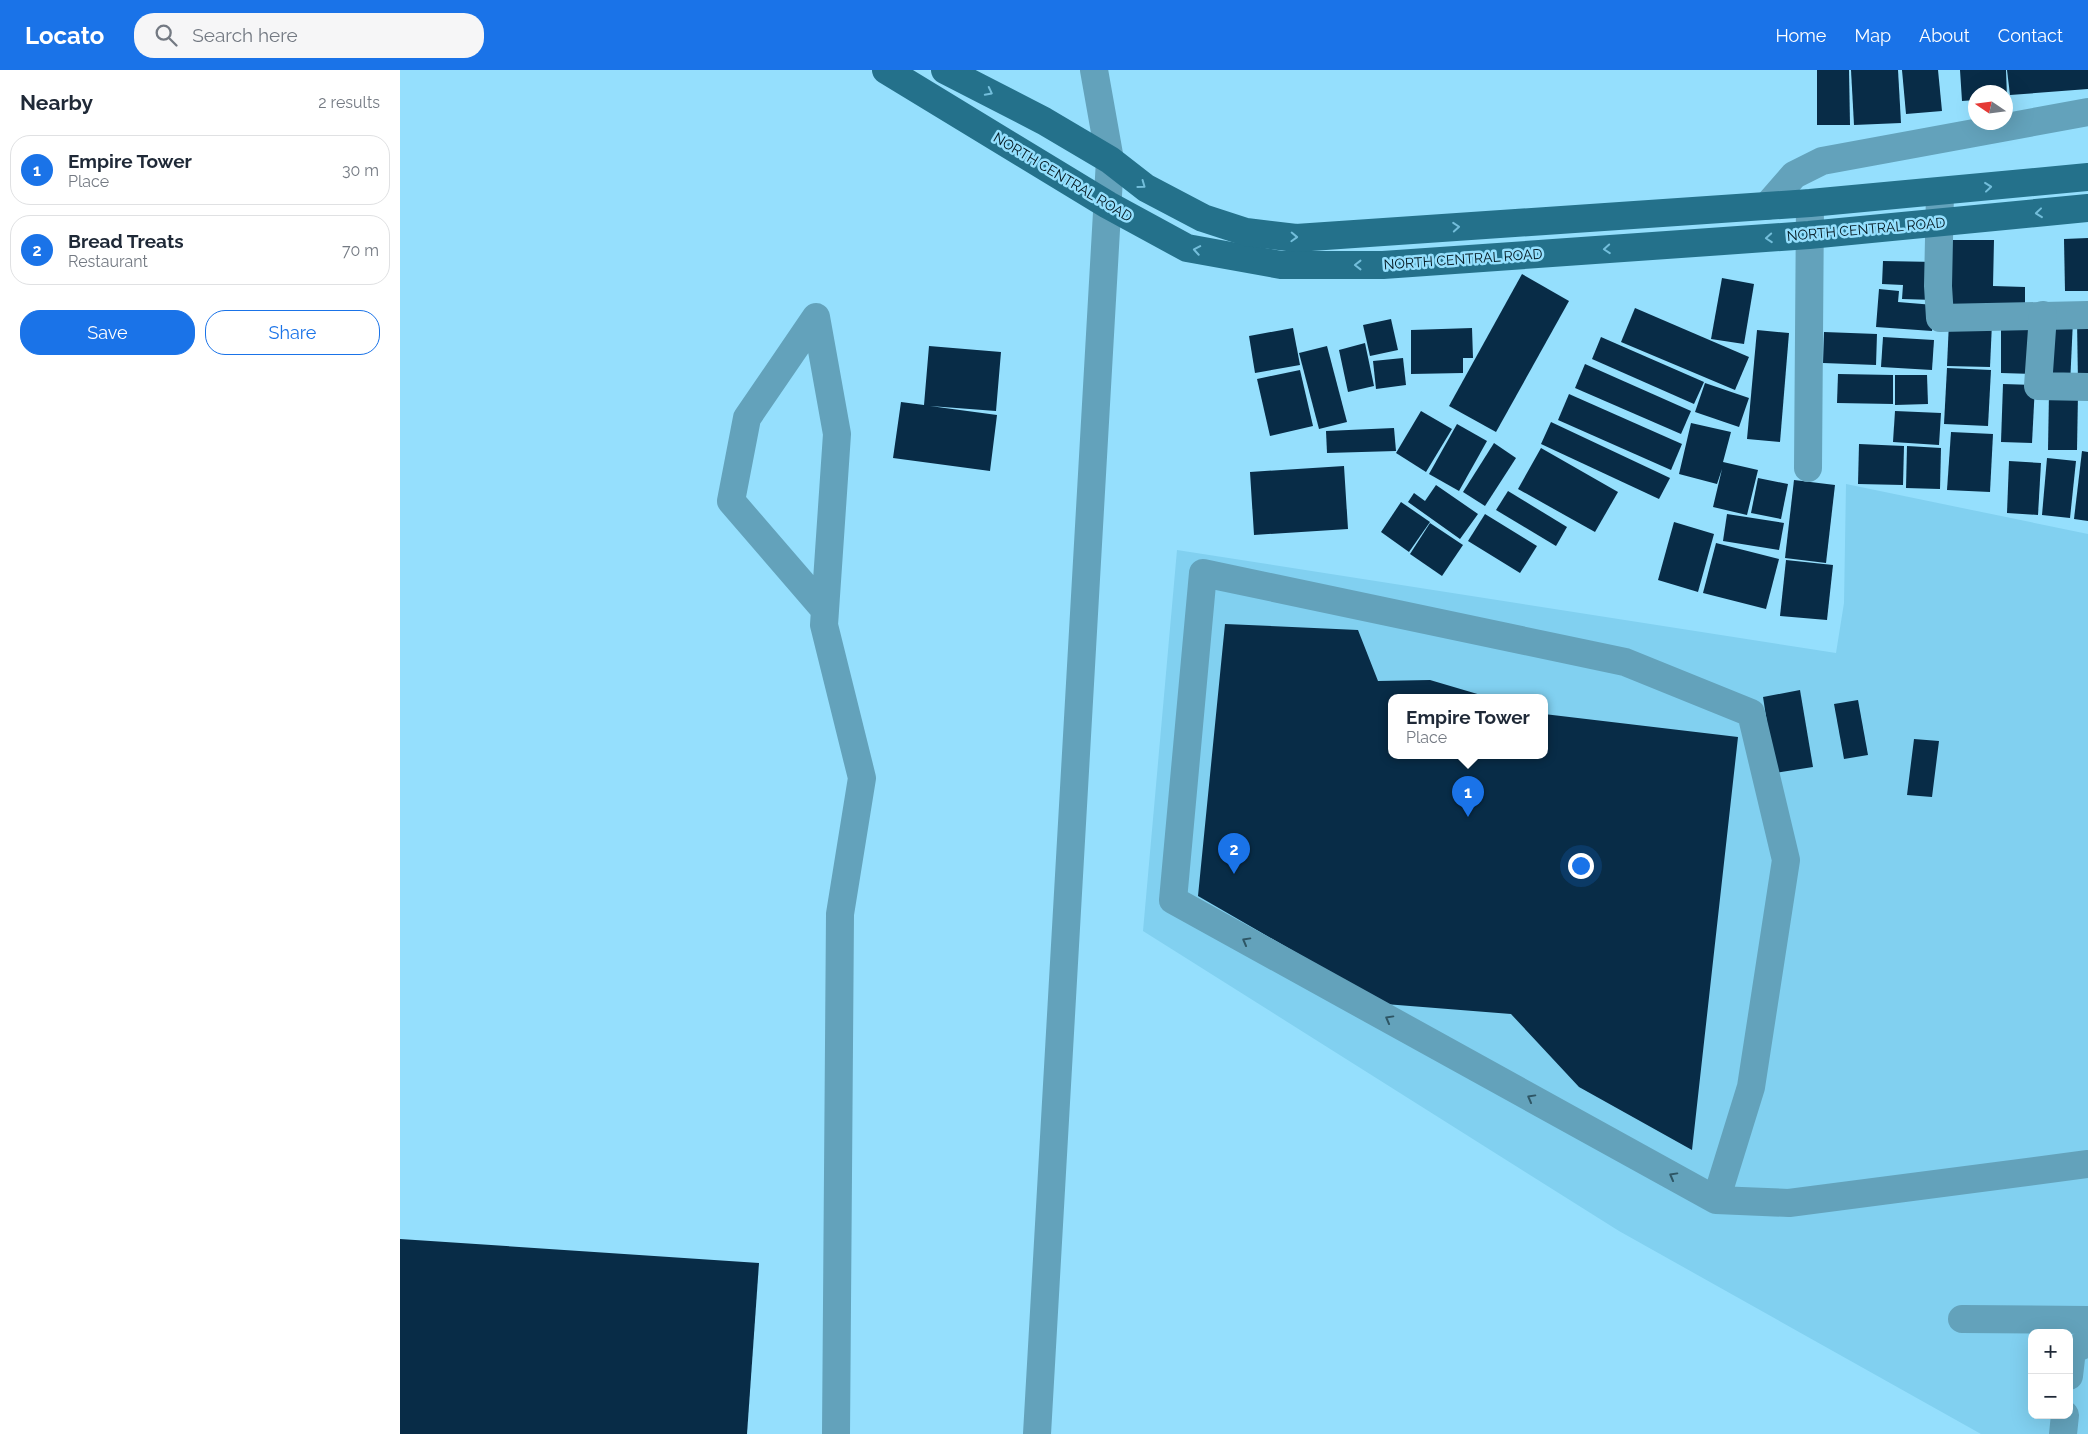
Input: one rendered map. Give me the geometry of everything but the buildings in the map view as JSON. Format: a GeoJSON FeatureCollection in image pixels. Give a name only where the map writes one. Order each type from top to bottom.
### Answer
{"type":"FeatureCollection","features":[{"type":"Feature","properties":{"kind":"main road","name":"NORTH CENTRAL ROAD"},"geometry":{"type":"LineString","coordinates":[[886,70],[1108,205],[1188,248],[1281,265],[1383,265],[1809,235],[2088,208]]}},
{"type":"Feature","properties":{"kind":"main road"},"geometry":{"type":"LineString","coordinates":[[945,70],[1044,121],[1110,160],[1146,188],[1204,218],[1246,232],[1296,238],[1810,204],[2088,176]]}},
{"type":"Feature","properties":{"kind":"street"},"geometry":{"type":"LineString","coordinates":[[1037,1434],[1110,160],[1094,70]]}},
{"type":"Feature","properties":{"kind":"street"},"geometry":{"type":"LineString","coordinates":[[1767,206],[1794,175],[1822,161],[2088,112]]}},
{"type":"Feature","properties":{"kind":"street"},"geometry":{"type":"LineString","coordinates":[[1940,192],[1940,318],[2088,315]]}},
{"type":"Feature","properties":{"kind":"street"},"geometry":{"type":"LineString","coordinates":[[1808,468],[1810,204]]}},
{"type":"Feature","properties":{"kind":"street"},"geometry":{"type":"LineString","coordinates":[[2043,316],[2038,386],[2088,387]]}},
{"type":"Feature","properties":{"kind":"street"},"geometry":{"type":"LineString","coordinates":[[825,610],[731,501],[747,418],[816,317],[837,434],[824,625],[862,778],[840,914],[836,1434]]}},
{"type":"Feature","properties":{"kind":"street"},"geometry":{"type":"LineString","coordinates":[[1716,1200],[1751,1087],[1786,860],[1751,713],[1625,662],[1203,573],[1173,900],[1716,1200],[1789,1203],[2088,1164]]}},
{"type":"Feature","properties":{"kind":"street"},"geometry":{"type":"LineString","coordinates":[[1962,1319],[2088,1320]]}},
{"type":"Feature","properties":{"kind":"street"},"geometry":{"type":"LineString","coordinates":[[2069,1374],[2072,1350],[2088,1343]]}},
{"type":"Feature","properties":{"kind":"street"},"geometry":{"type":"LineString","coordinates":[[2063,1434],[2065,1419]]}},
{"type":"Feature","properties":{"kind":"shaded area"},"geometry":{"type":"Polygon","coordinates":[[[1846,484],[2088,534],[2088,1434],[1981,1434],[1619,1231],[1143,931],[1177,550],[1836,653],[1844,603],[1846,484]]]}},
{"type":"Feature","properties":{"kind":"place","name":"Empire Tower"},"geometry":{"type":"Point","coordinates":[1468,817]}},
{"type":"Feature","properties":{"kind":"place","name":"Bread Treats"},"geometry":{"type":"Point","coordinates":[1234,874]}}]}
